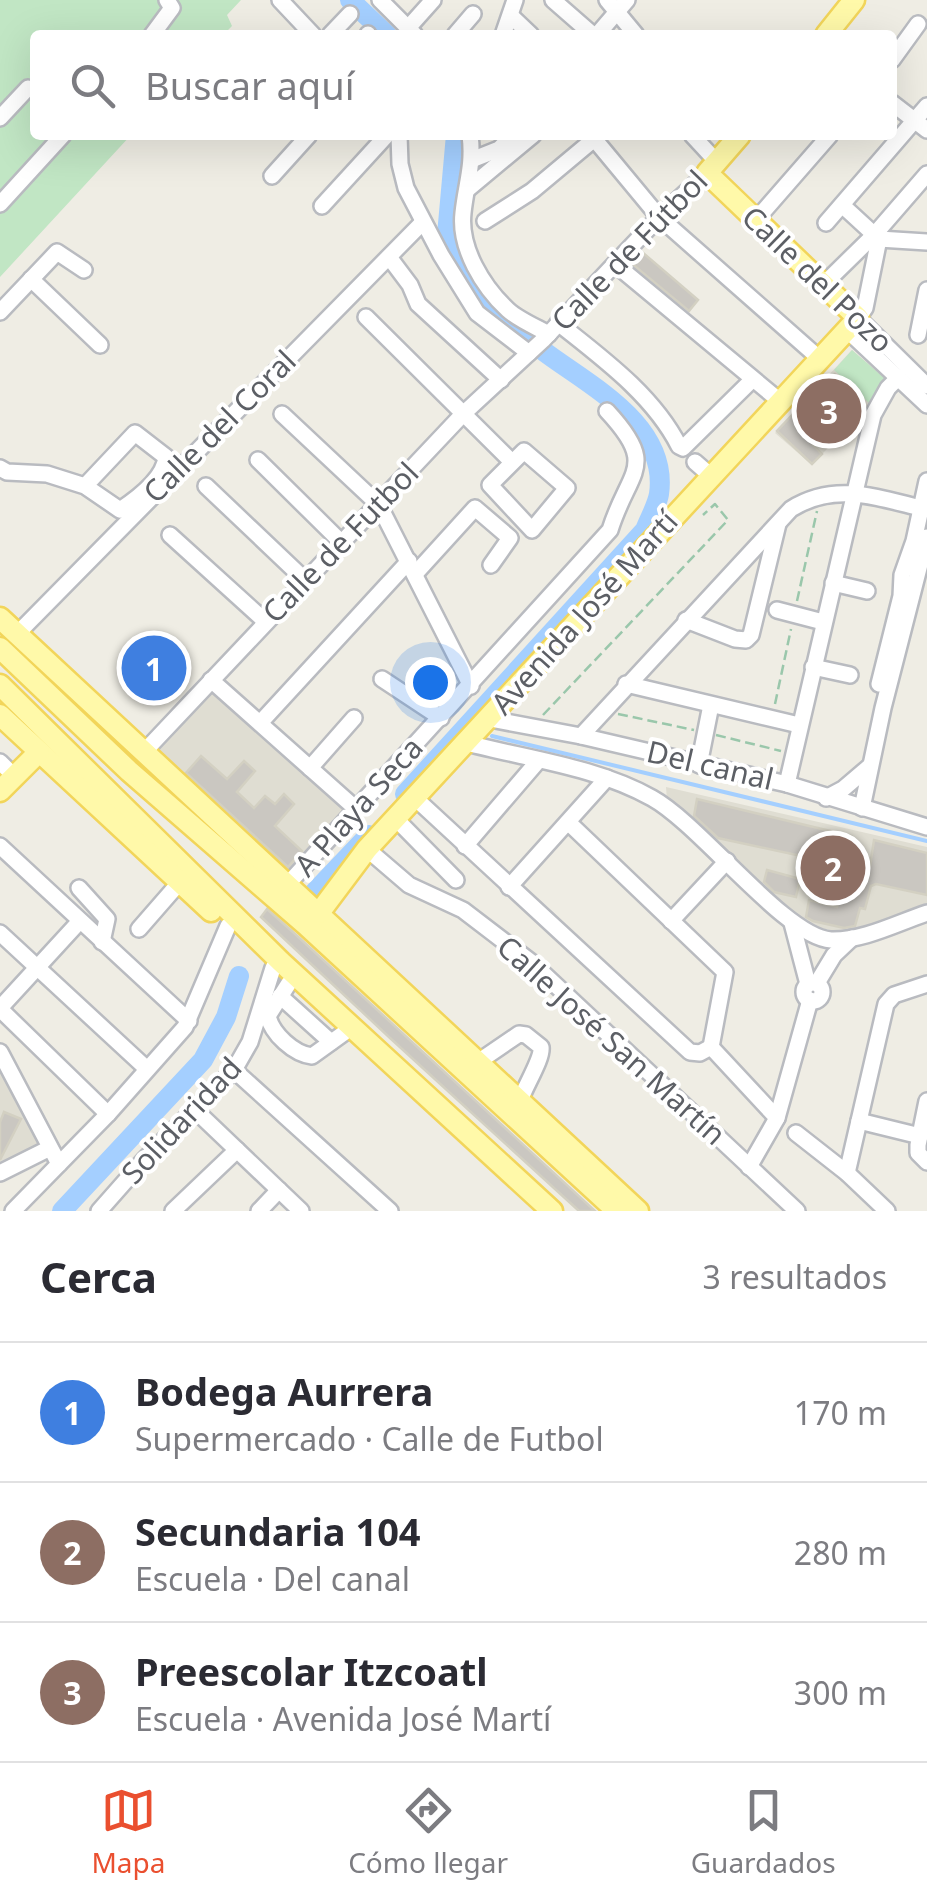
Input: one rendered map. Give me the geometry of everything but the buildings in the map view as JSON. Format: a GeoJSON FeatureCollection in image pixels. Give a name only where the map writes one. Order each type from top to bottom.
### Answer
{"type":"FeatureCollection","features":[{"type":"Feature","properties":{"kind":"main road"},"geometry":{"type":"LineString","coordinates":[[830,30],[854,0]]}},
{"type":"Feature","properties":{"kind":"main road"},"geometry":{"type":"LineString","coordinates":[[712,168],[736,140]]}},
{"type":"Feature","properties":{"kind":"main road","name":"Calle del Pozo"},"geometry":{"type":"LineString","coordinates":[[712,168],[755,221],[823,285],[852,324]]}},
{"type":"Feature","properties":{"kind":"main road","name":"Avenida José Martí"},"geometry":{"type":"LineString","coordinates":[[319,913],[366,849],[490,718],[703,469],[781,402],[852,324]]}},
{"type":"Feature","properties":{"kind":"main road"},"geometry":{"type":"LineString","coordinates":[[0,618],[638,1211]]}},
{"type":"Feature","properties":{"kind":"main road"},"geometry":{"type":"LineString","coordinates":[[0,648],[129,771],[305,924],[617,1211]]}},
{"type":"Feature","properties":{"kind":"main road"},"geometry":{"type":"LineString","coordinates":[[2,687],[281,962],[552,1211]]}},
{"type":"Feature","properties":{"kind":"main road"},"geometry":{"type":"LineString","coordinates":[[2,687],[5,720],[273,968],[284,990],[537,1211]]}},
{"type":"Feature","properties":{"kind":"main road"},"geometry":{"type":"LineString","coordinates":[[5,776],[39,752]]}},
{"type":"Feature","properties":{"kind":"street"},"geometry":{"type":"LineString","coordinates":[[156,30],[172,8],[167,0]]}},
{"type":"Feature","properties":{"kind":"street"},"geometry":{"type":"LineString","coordinates":[[268,13],[280,0],[308,30]]}},
{"type":"Feature","properties":{"kind":"street"},"geometry":{"type":"LineString","coordinates":[[380,0],[410,30]]}},
{"type":"Feature","properties":{"kind":"street"},"geometry":{"type":"LineString","coordinates":[[412,30],[433,0]]}},
{"type":"Feature","properties":{"kind":"street"},"geometry":{"type":"LineString","coordinates":[[553,0],[589,30]]}},
{"type":"Feature","properties":{"kind":"street"},"geometry":{"type":"LineString","coordinates":[[513,8],[527,30]]}},
{"type":"Feature","properties":{"kind":"street"},"geometry":{"type":"LineString","coordinates":[[335,30],[350,14]]}},
{"type":"Feature","properties":{"kind":"street"},"geometry":{"type":"LineString","coordinates":[[459,30],[473,14]]}},
{"type":"Feature","properties":{"kind":"street"},"geometry":{"type":"LineString","coordinates":[[602,30],[622,15]]}},
{"type":"Feature","properties":{"kind":"street"},"geometry":{"type":"LineString","coordinates":[[897,53],[918,24]]}},
{"type":"Feature","properties":{"kind":"street"},"geometry":{"type":"LineString","coordinates":[[0,118],[28,88]]}},
{"type":"Feature","properties":{"kind":"street"},"geometry":{"type":"LineString","coordinates":[[897,106],[922,126]]}},
{"type":"Feature","properties":{"kind":"street"},"geometry":{"type":"LineString","coordinates":[[826,223],[922,126],[927,106]]}},
{"type":"Feature","properties":{"kind":"street"},"geometry":{"type":"LineString","coordinates":[[0,204],[58,140]]}},
{"type":"Feature","properties":{"kind":"street"},"geometry":{"type":"LineString","coordinates":[[272,176],[304,140]]}},
{"type":"Feature","properties":{"kind":"street"},"geometry":{"type":"LineString","coordinates":[[322,206],[382,140]]}},
{"type":"Feature","properties":{"kind":"street"},"geometry":{"type":"LineString","coordinates":[[399,140],[406,188],[477,313],[529,353]]}},
{"type":"Feature","properties":{"kind":"street"},"geometry":{"type":"LineString","coordinates":[[471,140],[474,159],[463,212],[466,249],[485,282],[508,310],[613,367],[684,448],[752,380]]}},
{"type":"Feature","properties":{"kind":"street"},"geometry":{"type":"LineString","coordinates":[[474,159],[499,149],[508,140]]}},
{"type":"Feature","properties":{"kind":"street"},"geometry":{"type":"LineString","coordinates":[[468,189],[528,140]]}},
{"type":"Feature","properties":{"kind":"street"},"geometry":{"type":"LineString","coordinates":[[485,222],[532,191],[590,140]]}},
{"type":"Feature","properties":{"kind":"street"},"geometry":{"type":"LineString","coordinates":[[598,140],[659,216],[820,359]]}},
{"type":"Feature","properties":{"kind":"street"},"geometry":{"type":"LineString","coordinates":[[695,140],[712,168]]}},
{"type":"Feature","properties":{"kind":"street"},"geometry":{"type":"LineString","coordinates":[[755,221],[826,140]]}},
{"type":"Feature","properties":{"kind":"street","name":"Calle de Fútbol"},"geometry":{"type":"LineString","coordinates":[[550,332],[659,216],[712,168]]}},
{"type":"Feature","properties":{"kind":"street"},"geometry":{"type":"LineString","coordinates":[[823,285],[877,237],[927,174]]}},
{"type":"Feature","properties":{"kind":"street"},"geometry":{"type":"LineString","coordinates":[[842,205],[877,237],[927,242]]}},
{"type":"Feature","properties":{"kind":"street","name":"Calle del Coral"},"geometry":{"type":"LineString","coordinates":[[18,633],[423,222]]}},
{"type":"Feature","properties":{"kind":"street"},"geometry":{"type":"LineString","coordinates":[[877,237],[865,308],[852,324],[927,405]]}},
{"type":"Feature","properties":{"kind":"street"},"geometry":{"type":"LineString","coordinates":[[0,312],[60,251],[84,270]]}},
{"type":"Feature","properties":{"kind":"street"},"geometry":{"type":"LineString","coordinates":[[389,257],[410,285],[418,304],[501,380]]}},
{"type":"Feature","properties":{"kind":"street"},"geometry":{"type":"LineString","coordinates":[[615,264],[781,402]]}},
{"type":"Feature","properties":{"kind":"street"},"geometry":{"type":"LineString","coordinates":[[31,279],[100,346]]}},
{"type":"Feature","properties":{"kind":"street"},"geometry":{"type":"LineString","coordinates":[[891,350],[923,334],[927,290]]}},
{"type":"Feature","properties":{"kind":"street"},"geometry":{"type":"LineString","coordinates":[[366,317],[511,461]]}},
{"type":"Feature","properties":{"kind":"street","name":"Calle del Pozo"},"geometry":{"type":"LineString","coordinates":[[852,324],[891,350],[927,386]]}},
{"type":"Feature","properties":{"kind":"street","name":"Calle de Futbol"},"geometry":{"type":"LineString","coordinates":[[144,752],[463,414],[550,332]]}},
{"type":"Feature","properties":{"kind":"street"},"geometry":{"type":"LineString","coordinates":[[786,784],[873,414],[898,377]]}},
{"type":"Feature","properties":{"kind":"street","name":"A Playa Seca"},"geometry":{"type":"LineString","coordinates":[[288,885],[610,530],[636,471],[637,456],[632,438],[607,411]]}},
{"type":"Feature","properties":{"kind":"street"},"geometry":{"type":"LineString","coordinates":[[282,414],[379,505],[471,686]]}},
{"type":"Feature","properties":{"kind":"street"},"geometry":{"type":"LineString","coordinates":[[0,468],[7,472],[46,474],[85,486],[120,510],[138,498],[166,460],[135,433],[85,486]]}},
{"type":"Feature","properties":{"kind":"street"},"geometry":{"type":"LineString","coordinates":[[524,451],[567,488],[532,530],[490,485],[511,461],[524,451]]}},
{"type":"Feature","properties":{"kind":"street"},"geometry":{"type":"LineString","coordinates":[[258,460],[342,543]]}},
{"type":"Feature","properties":{"kind":"street"},"geometry":{"type":"LineString","coordinates":[[883,708],[880,680],[927,481]]}},
{"type":"Feature","properties":{"kind":"street"},"geometry":{"type":"LineString","coordinates":[[206,486],[306,580]]}},
{"type":"Feature","properties":{"kind":"street"},"geometry":{"type":"LineString","coordinates":[[581,736],[779,520],[806,499],[854,492],[921,508]]}},
{"type":"Feature","properties":{"kind":"street"},"geometry":{"type":"LineString","coordinates":[[260,723],[475,508],[510,538],[491,565]]}},
{"type":"Feature","properties":{"kind":"street"},"geometry":{"type":"LineString","coordinates":[[686,620],[735,639],[746,640],[751,635],[779,520]]}},
{"type":"Feature","properties":{"kind":"street"},"geometry":{"type":"LineString","coordinates":[[170,535],[266,622]]}},
{"type":"Feature","properties":{"kind":"street"},"geometry":{"type":"LineString","coordinates":[[862,808],[883,708],[921,589],[927,536]]}},
{"type":"Feature","properties":{"kind":"street"},"geometry":{"type":"LineString","coordinates":[[833,583],[867,591]]}},
{"type":"Feature","properties":{"kind":"street"},"geometry":{"type":"LineString","coordinates":[[777,610],[823,622]]}},
{"type":"Feature","properties":{"kind":"street"},"geometry":{"type":"LineString","coordinates":[[812,667],[850,676]]}},
{"type":"Feature","properties":{"kind":"street"},"geometry":{"type":"LineString","coordinates":[[382,679],[440,718]]}},
{"type":"Feature","properties":{"kind":"street"},"geometry":{"type":"LineString","coordinates":[[212,680],[355,808]]}},
{"type":"Feature","properties":{"kind":"street"},"geometry":{"type":"LineString","coordinates":[[626,684],[799,724]]}},
{"type":"Feature","properties":{"kind":"street"},"geometry":{"type":"LineString","coordinates":[[699,766],[711,705]]}},
{"type":"Feature","properties":{"kind":"street"},"geometry":{"type":"LineString","coordinates":[[310,768],[354,718]]}},
{"type":"Feature","properties":{"kind":"street","name":"Del canal"},"geometry":{"type":"LineString","coordinates":[[490,718],[786,784],[927,827]]}},
{"type":"Feature","properties":{"kind":"street"},"geometry":{"type":"LineString","coordinates":[[467,743],[607,778],[651,797],[728,861],[792,923],[817,938],[852,938],[927,913]]}},
{"type":"Feature","properties":{"kind":"street"},"geometry":{"type":"LineString","coordinates":[[465,846],[538,762]]}},
{"type":"Feature","properties":{"kind":"street"},"geometry":{"type":"LineString","coordinates":[[826,798],[870,766]]}},
{"type":"Feature","properties":{"kind":"street"},"geometry":{"type":"LineString","coordinates":[[509,887],[607,778]]}},
{"type":"Feature","properties":{"kind":"street"},"geometry":{"type":"LineString","coordinates":[[416,798],[690,1052],[700,1053],[711,1047]]}},
{"type":"Feature","properties":{"kind":"street"},"geometry":{"type":"LineString","coordinates":[[908,814],[927,818]]}},
{"type":"Feature","properties":{"kind":"street"},"geometry":{"type":"LineString","coordinates":[[395,818],[456,880]]}},
{"type":"Feature","properties":{"kind":"street"},"geometry":{"type":"LineString","coordinates":[[569,823],[725,972],[711,1047]]}},
{"type":"Feature","properties":{"kind":"street"},"geometry":{"type":"LineString","coordinates":[[0,846],[189,1021]]}},
{"type":"Feature","properties":{"kind":"street","name":"Calle José San Martín"},"geometry":{"type":"LineString","coordinates":[[366,849],[409,885],[463,910],[531,962],[798,1211]]}},
{"type":"Feature","properties":{"kind":"street"},"geometry":{"type":"LineString","coordinates":[[671,921],[728,861]]}},
{"type":"Feature","properties":{"kind":"street"},"geometry":{"type":"LineString","coordinates":[[139,929],[180,882]]}},
{"type":"Feature","properties":{"kind":"street"},"geometry":{"type":"LineString","coordinates":[[79,888],[107,919],[102,942]]}},
{"type":"Feature","properties":{"kind":"street"},"geometry":{"type":"LineString","coordinates":[[80,922],[0,1009],[108,1114]]}},
{"type":"Feature","properties":{"kind":"street"},"geometry":{"type":"LineString","coordinates":[[792,923],[812,989]]}},
{"type":"Feature","properties":{"kind":"street","name":"Solidaridad"},"geometry":{"type":"LineString","coordinates":[[13,1211],[108,1114],[189,1021],[228,926]]}},
{"type":"Feature","properties":{"kind":"street"},"geometry":{"type":"LineString","coordinates":[[0,933],[147,1069]]}},
{"type":"Feature","properties":{"kind":"street"},"geometry":{"type":"LineString","coordinates":[[750,1166],[777,1118],[812,989],[834,956],[852,938]]}},
{"type":"Feature","properties":{"kind":"street"},"geometry":{"type":"LineString","coordinates":[[798,950],[834,956]]}},
{"type":"Feature","properties":{"kind":"street","name":"Solidaridad"},"geometry":{"type":"LineString","coordinates":[[100,1211],[234,1070],[250,1042],[273,968]]}},
{"type":"Feature","properties":{"kind":"street"},"geometry":{"type":"LineString","coordinates":[[846,1173],[888,998],[927,984]]}},
{"type":"Feature","properties":{"kind":"street"},"geometry":{"type":"LineString","coordinates":[[284,990],[268,1022],[301,1054],[312,1056],[337,1038]]}},
{"type":"Feature","properties":{"kind":"street"},"geometry":{"type":"LineString","coordinates":[[478,1062],[519,1034],[541,1046],[542,1057],[520,1101]]}},
{"type":"Feature","properties":{"kind":"street"},"geometry":{"type":"LineString","coordinates":[[711,1047],[777,1118]]}},
{"type":"Feature","properties":{"kind":"street"},"geometry":{"type":"LineString","coordinates":[[0,1052],[59,1164]]}},
{"type":"Feature","properties":{"kind":"street"},"geometry":{"type":"LineString","coordinates":[[234,1070],[390,1211]]}},
{"type":"Feature","properties":{"kind":"street"},"geometry":{"type":"LineString","coordinates":[[927,1101],[918,1152],[927,1162]]}},
{"type":"Feature","properties":{"kind":"street"},"geometry":{"type":"LineString","coordinates":[[194,1109],[301,1211]]}},
{"type":"Feature","properties":{"kind":"street"},"geometry":{"type":"LineString","coordinates":[[858,1122],[920,1136]]}},
{"type":"Feature","properties":{"kind":"street"},"geometry":{"type":"LineString","coordinates":[[796,1134],[886,1211]]}},
{"type":"Feature","properties":{"kind":"street"},"geometry":{"type":"LineString","coordinates":[[0,1173],[50,1148]]}},
{"type":"Feature","properties":{"kind":"street"},"geometry":{"type":"LineString","coordinates":[[173,1211],[237,1150]]}},
{"type":"Feature","properties":{"kind":"street"},"geometry":{"type":"LineString","coordinates":[[259,1211],[279,1190]]}},
{"type":"Feature","properties":{"kind":"path"},"geometry":{"type":"LineString","coordinates":[[532,726],[728,520],[715,504],[703,515]]}},
{"type":"Feature","properties":{"kind":"shaded area"},"geometry":{"type":"Polygon","coordinates":[[[852,350],[889,382],[812,465],[775,433],[852,350]]]}},
{"type":"Feature","properties":{"kind":"shaded area"},"geometry":{"type":"Polygon","coordinates":[[[224,678],[362,817],[288,881],[154,752],[224,678]]]}},
{"type":"Feature","properties":{"kind":"shaded area"},"geometry":{"type":"Polygon","coordinates":[[[666,787],[927,847],[927,910],[862,935],[807,926],[667,800],[666,787]]]}},
{"type":"Feature","properties":{"kind":"shaded area"},"geometry":{"type":"Polygon","coordinates":[[[0,1065],[43,1145],[0,1165],[0,1065]]]}},
{"type":"Feature","properties":{"kind":"green space"},"geometry":{"type":"Polygon","coordinates":[[[0,0],[241,0],[227,15],[232,26],[228,30],[30,30],[30,140],[126,140],[0,277],[0,0]]]}},
{"type":"Feature","properties":{"kind":"green space"},"geometry":{"type":"Polygon","coordinates":[[[852,350],[889,382],[869,403],[834,370],[852,350]]]}},
{"type":"Feature","properties":{"kind":"waterway"},"geometry":{"type":"LineString","coordinates":[[350,0],[382,30]]}},
{"type":"Feature","properties":{"kind":"waterway"},"geometry":{"type":"LineString","coordinates":[[456,140],[446,246],[476,292],[526,339]]}},
{"type":"Feature","properties":{"kind":"waterway"},"geometry":{"type":"LineString","coordinates":[[405,794],[645,530],[658,499],[659,469],[639,427],[602,392],[542,350]]}},
{"type":"Feature","properties":{"kind":"waterway"},"geometry":{"type":"LineString","coordinates":[[492,736],[927,841]]}},
{"type":"Feature","properties":{"kind":"waterway"},"geometry":{"type":"LineString","coordinates":[[310,897],[369,835]]}},
{"type":"Feature","properties":{"kind":"waterway"},"geometry":{"type":"LineString","coordinates":[[62,1211],[203,1060],[226,1017],[239,976]]}},
{"type":"Feature","properties":{"kind":"place","name":"Preescolar Itzcoatl"},"geometry":{"type":"Point","coordinates":[829,411]}},
{"type":"Feature","properties":{"kind":"place","name":"Bodega Aurrera"},"geometry":{"type":"Point","coordinates":[154,668]}},
{"type":"Feature","properties":{"kind":"place","name":"Secundaria 104"},"geometry":{"type":"Point","coordinates":[833,868]}}]}
